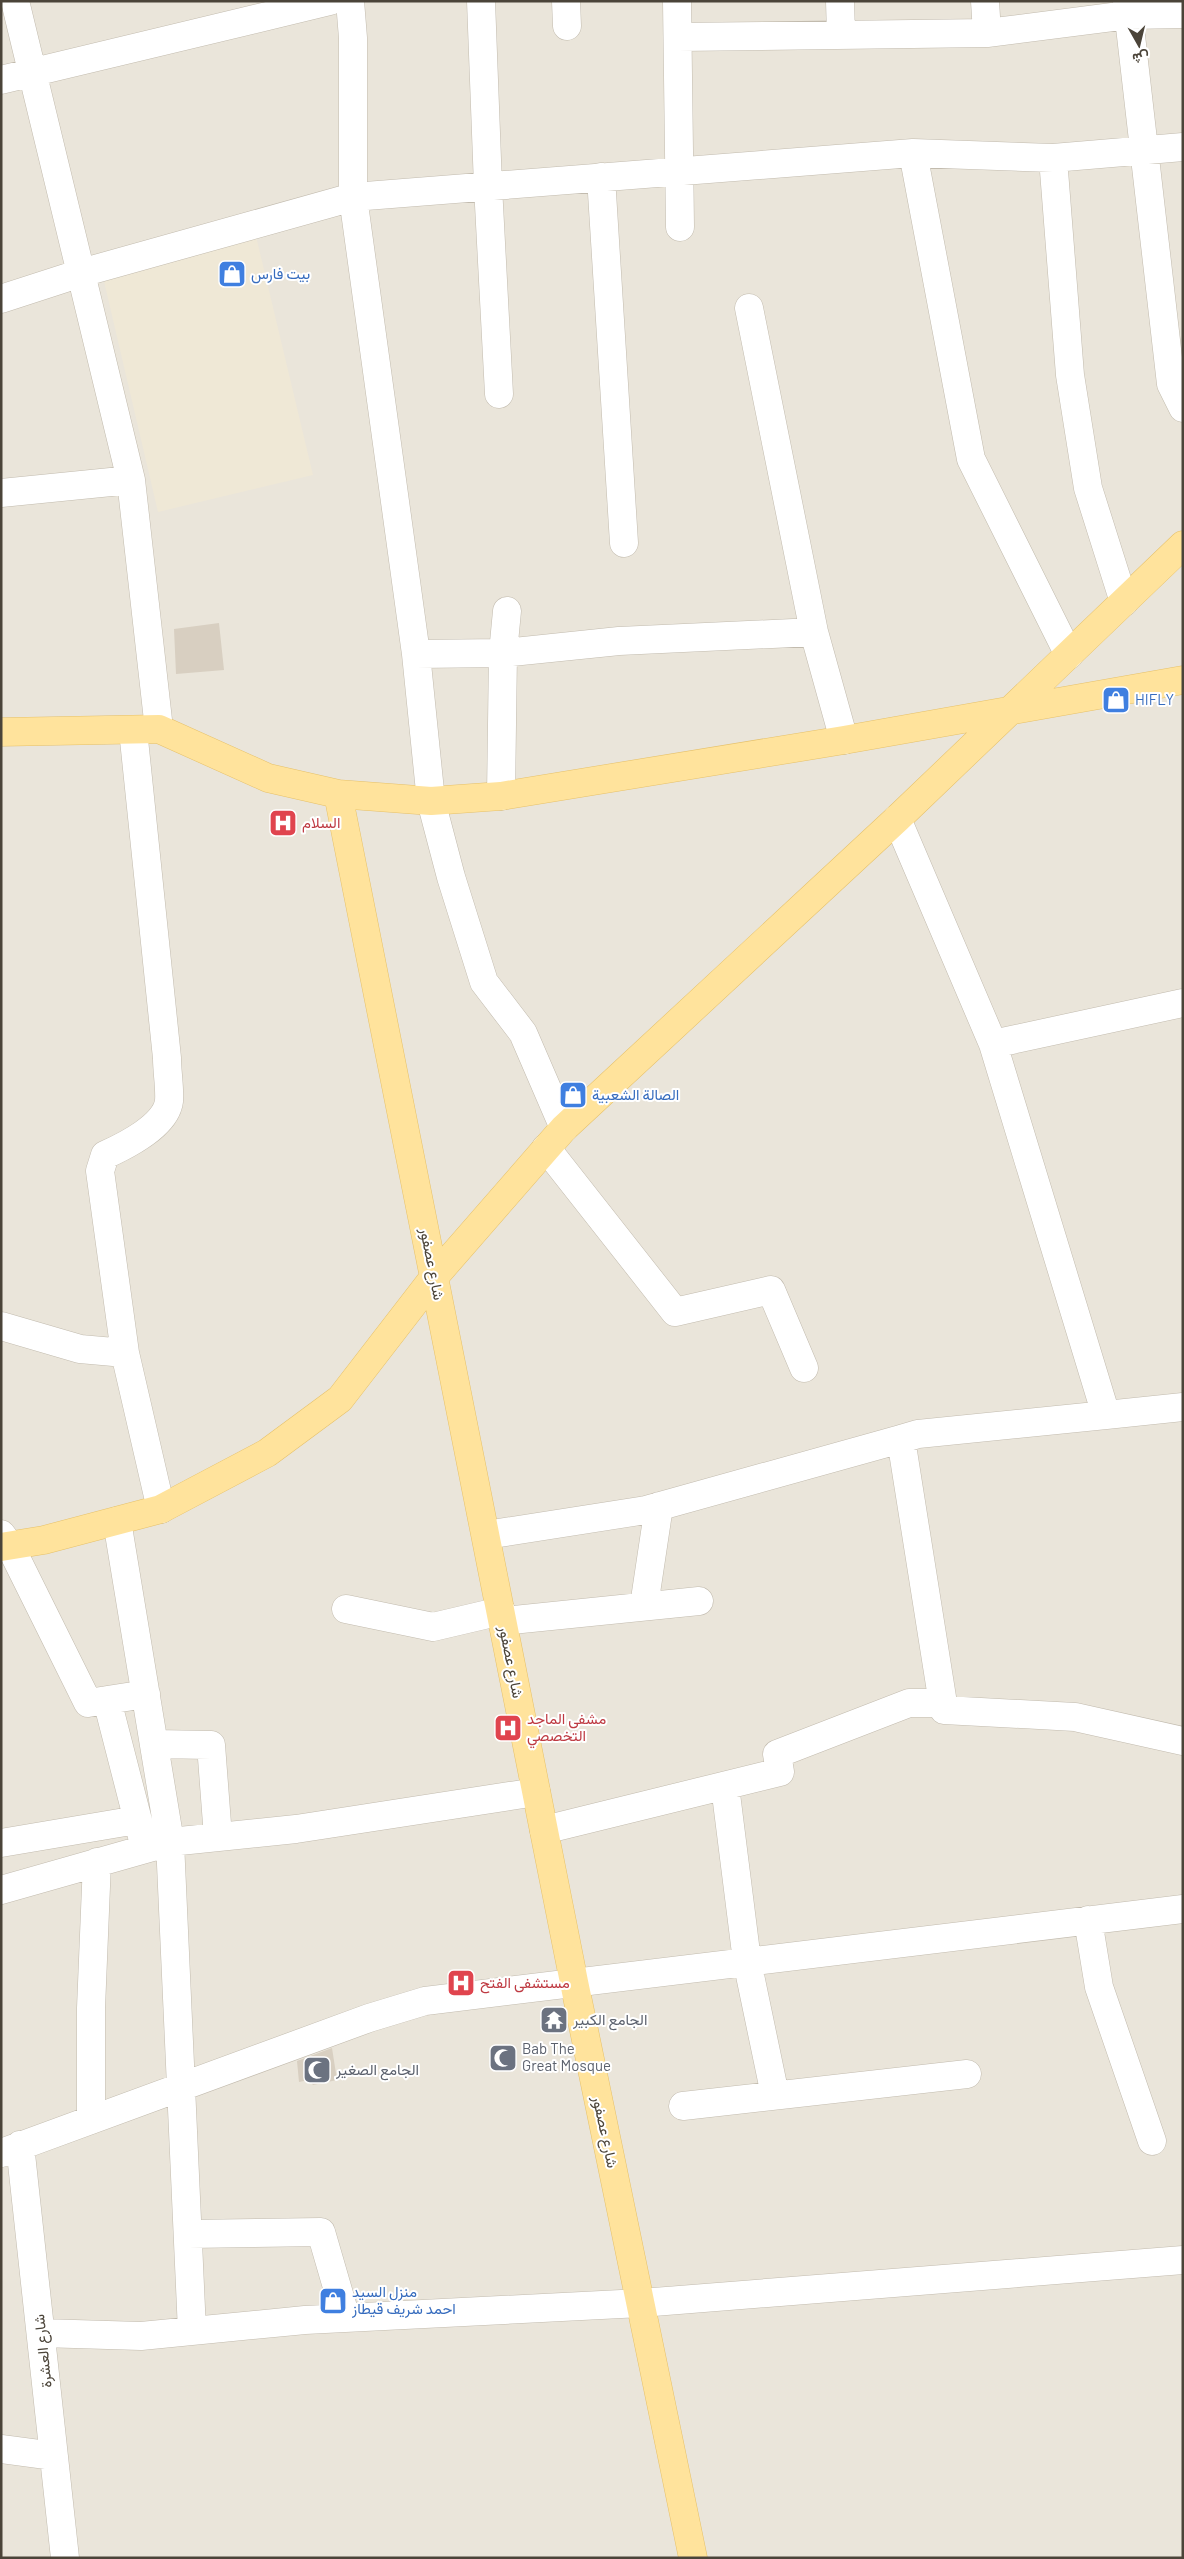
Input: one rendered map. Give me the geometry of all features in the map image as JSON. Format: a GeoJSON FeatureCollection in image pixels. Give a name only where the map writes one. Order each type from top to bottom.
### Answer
{"type":"FeatureCollection","features":[{"type":"Feature","properties":{"kind":"main road"},"geometry":{"type":"LineString","coordinates":[[4,1542],[44,1540],[161,1509],[268,1453],[340,1400],[435,1276],[564,1128],[898,819],[1124,602],[1181,552]]}},
{"type":"Feature","properties":{"kind":"main road"},"geometry":{"type":"LineString","coordinates":[[1,732],[146,729],[268,778],[338,794],[431,801],[501,796],[844,740],[1183,680]]}},
{"type":"Feature","properties":{"kind":"main road","name":"شارع عصفور"},"geometry":{"type":"LineString","coordinates":[[338,794],[574,1982],[693,2558]]}},
{"type":"Feature","properties":{"kind":"street"},"geometry":{"type":"LineString","coordinates":[[15,1],[131,480],[169,1104],[156,1124],[128,1145],[105,1155],[100,1171],[125,1353],[161,1509]]}},
{"type":"Feature","properties":{"kind":"street"},"geometry":{"type":"LineString","coordinates":[[1,80],[330,1]]}},
{"type":"Feature","properties":{"kind":"street"},"geometry":{"type":"LineString","coordinates":[[350,1],[353,38],[353,197],[416,654],[431,801],[451,877],[484,982],[523,1033],[564,1128]]}},
{"type":"Feature","properties":{"kind":"street"},"geometry":{"type":"LineString","coordinates":[[481,1],[499,394]]}},
{"type":"Feature","properties":{"kind":"street"},"geometry":{"type":"LineString","coordinates":[[678,1],[680,227]]}},
{"type":"Feature","properties":{"kind":"street"},"geometry":{"type":"LineString","coordinates":[[840,1],[841,34]]}},
{"type":"Feature","properties":{"kind":"street"},"geometry":{"type":"LineString","coordinates":[[985,1],[987,33]]}},
{"type":"Feature","properties":{"kind":"street"},"geometry":{"type":"LineString","coordinates":[[678,37],[987,33],[1127,8],[1183,14]]}},
{"type":"Feature","properties":{"kind":"street"},"geometry":{"type":"LineString","coordinates":[[1127,8],[1171,384],[1183,408]]}},
{"type":"Feature","properties":{"kind":"street"},"geometry":{"type":"LineString","coordinates":[[1,299],[81,273],[353,197],[913,153],[1053,158],[1183,147]]}},
{"type":"Feature","properties":{"kind":"street"},"geometry":{"type":"LineString","coordinates":[[913,153],[972,460],[1068,655]]}},
{"type":"Feature","properties":{"kind":"street"},"geometry":{"type":"LineString","coordinates":[[1053,158],[1070,375],[1087,478],[1124,602]]}},
{"type":"Feature","properties":{"kind":"street"},"geometry":{"type":"LineString","coordinates":[[601,178],[624,542]]}},
{"type":"Feature","properties":{"kind":"street"},"geometry":{"type":"LineString","coordinates":[[749,308],[814,632],[844,740]]}},
{"type":"Feature","properties":{"kind":"street"},"geometry":{"type":"LineString","coordinates":[[1,492],[131,480]]}},
{"type":"Feature","properties":{"kind":"street"},"geometry":{"type":"LineString","coordinates":[[501,796],[503,653],[507,611]]}},
{"type":"Feature","properties":{"kind":"street"},"geometry":{"type":"LineString","coordinates":[[416,654],[503,653],[618,641],[814,632]]}},
{"type":"Feature","properties":{"kind":"street"},"geometry":{"type":"LineString","coordinates":[[898,819],[993,1044],[1106,1414]]}},
{"type":"Feature","properties":{"kind":"street"},"geometry":{"type":"LineString","coordinates":[[993,1044],[1183,1003]]}},
{"type":"Feature","properties":{"kind":"street"},"geometry":{"type":"LineString","coordinates":[[546,1148],[675,1312],[771,1290],[804,1368]]}},
{"type":"Feature","properties":{"kind":"street"},"geometry":{"type":"LineString","coordinates":[[1,1326],[80,1349],[125,1353]]}},
{"type":"Feature","properties":{"kind":"street"},"geometry":{"type":"LineString","coordinates":[[486,1535],[659,1506],[918,1434],[1183,1407]]}},
{"type":"Feature","properties":{"kind":"street"},"geometry":{"type":"LineString","coordinates":[[901,1439],[944,1710],[1075,1717],[1183,1741]]}},
{"type":"Feature","properties":{"kind":"street"},"geometry":{"type":"LineString","coordinates":[[644,1606],[659,1506]]}},
{"type":"Feature","properties":{"kind":"street"},"geometry":{"type":"LineString","coordinates":[[117,1521],[154,1744],[158,1845],[182,2086],[192,2331]]}},
{"type":"Feature","properties":{"kind":"street"},"geometry":{"type":"LineString","coordinates":[[4,1542],[98,1701],[137,1820],[158,1845]]}},
{"type":"Feature","properties":{"kind":"street"},"geometry":{"type":"LineString","coordinates":[[346,1610],[433,1627],[502,1616],[699,1601]]}},
{"type":"Feature","properties":{"kind":"street"},"geometry":{"type":"LineString","coordinates":[[98,1701],[146,1694]]}},
{"type":"Feature","properties":{"kind":"street"},"geometry":{"type":"LineString","coordinates":[[544,1830],[780,1772],[777,1754],[909,1704],[943,1703]]}},
{"type":"Feature","properties":{"kind":"street"},"geometry":{"type":"LineString","coordinates":[[154,1744],[211,1745],[218,1837]]}},
{"type":"Feature","properties":{"kind":"street"},"geometry":{"type":"LineString","coordinates":[[725,1786],[746,1961],[775,2095]]}},
{"type":"Feature","properties":{"kind":"street"},"geometry":{"type":"LineString","coordinates":[[1,1890],[158,1845],[296,1829],[536,1792]]}},
{"type":"Feature","properties":{"kind":"street"},"geometry":{"type":"LineString","coordinates":[[1,1843],[137,1820]]}},
{"type":"Feature","properties":{"kind":"street"},"geometry":{"type":"LineString","coordinates":[[91,2120],[92,2008],[97,1862]]}},
{"type":"Feature","properties":{"kind":"street"},"geometry":{"type":"LineString","coordinates":[[11,2149],[369,2018],[425,2001],[1183,1909]]}},
{"type":"Feature","properties":{"kind":"street"},"geometry":{"type":"LineString","coordinates":[[1088,1920],[1099,1987],[1152,2141]]}},
{"type":"Feature","properties":{"kind":"street"},"geometry":{"type":"LineString","coordinates":[[683,2106],[967,2074]]}},
{"type":"Feature","properties":{"kind":"street","name":"شارع العشرة"},"geometry":{"type":"LineString","coordinates":[[11,2149],[41,2333],[65,2558]]}},
{"type":"Feature","properties":{"kind":"street"},"geometry":{"type":"LineString","coordinates":[[188,2234],[321,2232],[346,2318]]}},
{"type":"Feature","properties":{"kind":"street"},"geometry":{"type":"LineString","coordinates":[[41,2333],[141,2336],[346,2318],[640,2303],[1183,2260]]}},
{"type":"Feature","properties":{"kind":"street"},"geometry":{"type":"LineString","coordinates":[[1,2449],[54,2456]]}},
{"type":"Feature","properties":{"kind":"shaded area"},"geometry":{"type":"Polygon","coordinates":[[[1,1],[1183,1],[1183,2558],[1,2558],[1,1]]]}},
{"type":"Feature","properties":{"kind":"shaded area"},"geometry":{"type":"Polygon","coordinates":[[[255,232],[313,475],[158,512],[103,277],[255,232]]]}},
{"type":"Feature","properties":{"kind":"building"},"geometry":{"type":"Polygon","coordinates":[[[219,623],[224,670],[176,674],[174,629],[219,623]]]}},
{"type":"Feature","properties":{"kind":"building","name":"الجامع الصغير"},"geometry":{"type":"Polygon","coordinates":[[[332,2048],[337,2080],[313,2085],[309,2080],[299,2082],[297,2061],[332,2048]]]}},
{"type":"Feature","properties":{"kind":"place","name":"بيت فارس"},"geometry":{"type":"Point","coordinates":[232,274]}},
{"type":"Feature","properties":{"kind":"place","name":"HIFLY"},"geometry":{"type":"Point","coordinates":[1116,700]}},
{"type":"Feature","properties":{"kind":"place","name":"السلام"},"geometry":{"type":"Point","coordinates":[283,823]}},
{"type":"Feature","properties":{"kind":"place","name":"الصالة الشعبية"},"geometry":{"type":"Point","coordinates":[573,1095]}},
{"type":"Feature","properties":{"kind":"place","name":"مشفى الماجد التخصصي"},"geometry":{"type":"Point","coordinates":[508,1728]}},
{"type":"Feature","properties":{"kind":"place","name":"مستشفى الفتح"},"geometry":{"type":"Point","coordinates":[461,1983]}},
{"type":"Feature","properties":{"kind":"place","name":"الجامع الكبير"},"geometry":{"type":"Point","coordinates":[554,2020]}},
{"type":"Feature","properties":{"kind":"place","name":"Bab The Great Mosque"},"geometry":{"type":"Point","coordinates":[503,2058]}},
{"type":"Feature","properties":{"kind":"place","name":"الجامع الصغير"},"geometry":{"type":"Point","coordinates":[317,2070]}},
{"type":"Feature","properties":{"kind":"place","name":"منزل السيد احمد شريف قيطاز"},"geometry":{"type":"Point","coordinates":[333,2301]}}]}
